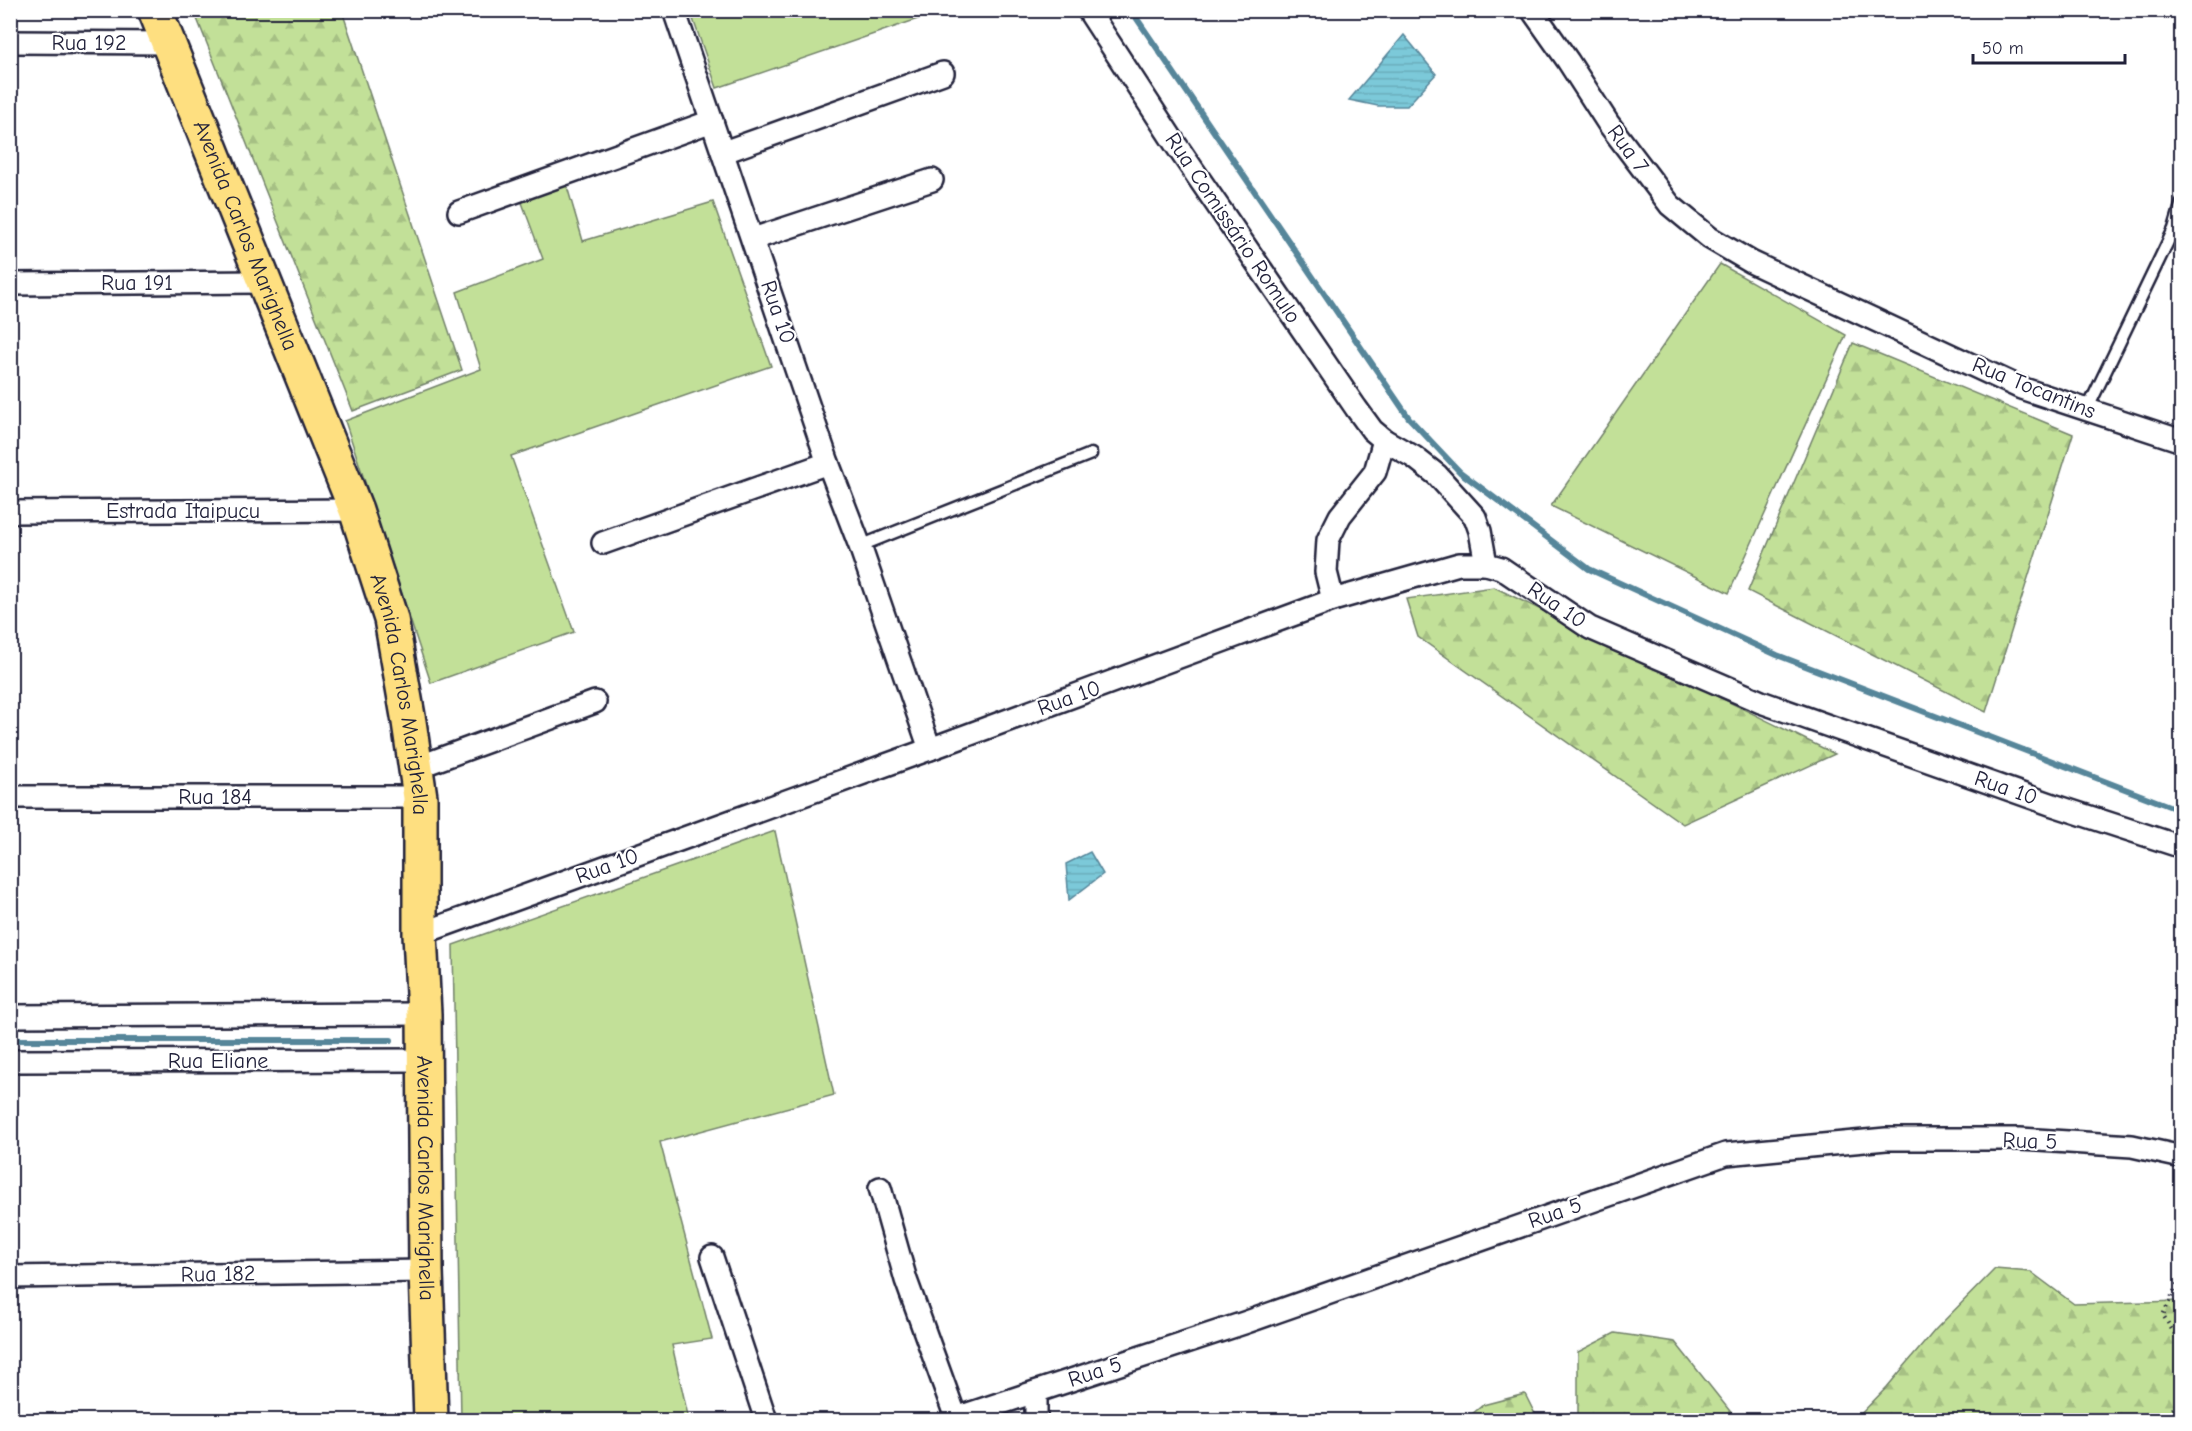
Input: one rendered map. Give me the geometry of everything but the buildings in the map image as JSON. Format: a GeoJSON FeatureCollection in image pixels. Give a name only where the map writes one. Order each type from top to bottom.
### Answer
{"type":"FeatureCollection","features":[{"type":"Feature","properties":{"kind":"main road","name":"Avenida Carlos Marighella"},"geometry":{"type":"LineString","coordinates":[[155,10],[356,510],[391,619],[417,783],[424,1014],[426,1271],[431,1420]]}},
{"type":"Feature","properties":{"kind":"street","name":"Rua 10"},"geometry":{"type":"LineString","coordinates":[[674,10],[828,463],[860,546],[930,749]]}},
{"type":"Feature","properties":{"kind":"street","name":"Rua Comissário Romulo"},"geometry":{"type":"LineString","coordinates":[[1088,10],[1176,145],[1372,430],[1437,475],[1475,517],[1486,564]]}},
{"type":"Feature","properties":{"kind":"street","name":"Rua 7"},"geometry":{"type":"LineString","coordinates":[[1532,10],[1608,123],[1670,205],[1710,238],[1751,262],[1891,325]]}},
{"type":"Feature","properties":{"kind":"street","name":"Rua 192"},"geometry":{"type":"LineString","coordinates":[[10,42],[168,43]]}},
{"type":"Feature","properties":{"kind":"street"},"geometry":{"type":"LineString","coordinates":[[723,152],[942,73]]}},
{"type":"Feature","properties":{"kind":"street"},"geometry":{"type":"LineString","coordinates":[[459,212],[712,121]]}},
{"type":"Feature","properties":{"kind":"street"},"geometry":{"type":"LineString","coordinates":[[753,239],[932,180]]}},
{"type":"Feature","properties":{"kind":"street","name":"Rua 191"},"geometry":{"type":"LineString","coordinates":[[10,284],[264,282]]}},
{"type":"Feature","properties":{"kind":"street","name":"Rua Tocantins"},"geometry":{"type":"LineString","coordinates":[[1891,325],[2021,387],[2181,441]]}},
{"type":"Feature","properties":{"kind":"street"},"geometry":{"type":"LineString","coordinates":[[1333,600],[1326,572],[1328,540],[1340,516],[1375,472],[1384,440]]}},
{"type":"Feature","properties":{"kind":"street"},"geometry":{"type":"LineString","coordinates":[[603,543],[828,463]]}},
{"type":"Feature","properties":{"kind":"street","name":"Estrada Itaipucu"},"geometry":{"type":"LineString","coordinates":[[10,512],[356,510]]}},
{"type":"Feature","properties":{"kind":"street","name":"Rua 10"},"geometry":{"type":"LineString","coordinates":[[420,934],[1333,600],[1459,564],[1486,564],[1501,568],[1590,628],[1761,702],[2053,805],[2181,847]]}},
{"type":"Feature","properties":{"kind":"street"},"geometry":{"type":"LineString","coordinates":[[417,783],[595,702]]}},
{"type":"Feature","properties":{"kind":"street","name":"Rua 184"},"geometry":{"type":"LineString","coordinates":[[10,797],[417,783]]}},
{"type":"Feature","properties":{"kind":"street","name":"Rua Eliane"},"geometry":{"type":"LineString","coordinates":[[10,1016],[424,1014]]}},
{"type":"Feature","properties":{"kind":"street","name":"Rua Eliane"},"geometry":{"type":"LineString","coordinates":[[10,1061],[424,1060]]}},
{"type":"Feature","properties":{"kind":"street","name":"Rua 5"},"geometry":{"type":"LineString","coordinates":[[953,1419],[1244,1323],[1726,1154],[1886,1139],[2019,1139],[2132,1146],[2181,1157]]}},
{"type":"Feature","properties":{"kind":"street"},"geometry":{"type":"LineString","coordinates":[[880,1188],[906,1280],[953,1419]]}},
{"type":"Feature","properties":{"kind":"street"},"geometry":{"type":"LineString","coordinates":[[712,1257],[766,1420]]}},
{"type":"Feature","properties":{"kind":"street","name":"Rua 182"},"geometry":{"type":"LineString","coordinates":[[10,1277],[426,1271]]}},
{"type":"Feature","properties":{"kind":"street"},"geometry":{"type":"LineString","coordinates":[[1036,1392],[1036,1420]]}},
{"type":"Feature","properties":{"kind":"lane"},"geometry":{"type":"LineString","coordinates":[[2087,410],[2174,229],[2181,202]]}},
{"type":"Feature","properties":{"kind":"lane"},"geometry":{"type":"LineString","coordinates":[[860,546],[1091,454]]}},
{"type":"Feature","properties":{"kind":"path"},"geometry":{"type":"LineString","coordinates":[[2181,1274],[2163,1316],[2181,1346]]}},
{"type":"Feature","properties":{"kind":"path"},"geometry":{"type":"LineString","coordinates":[[2170,1420],[2169,1413],[2181,1400]]}},
{"type":"Feature","properties":{"kind":"green space"},"geometry":{"type":"Polygon","coordinates":[[[194,11],[342,11],[462,370],[353,411],[194,11]]]}},
{"type":"Feature","properties":{"kind":"green space"},"geometry":{"type":"Polygon","coordinates":[[[707,11],[941,11],[717,88],[692,16],[707,11]]]}},
{"type":"Feature","properties":{"kind":"green space"},"geometry":{"type":"Polygon","coordinates":[[[566,183],[583,241],[713,202],[771,366],[511,456],[574,632],[431,683],[345,421],[481,369],[457,292],[543,259],[521,200],[566,183]]]}},
{"type":"Feature","properties":{"kind":"green space"},"geometry":{"type":"Polygon","coordinates":[[[1720,264],[1846,335],[1729,593],[1551,506],[1720,264]]]}},
{"type":"Feature","properties":{"kind":"green space"},"geometry":{"type":"Polygon","coordinates":[[[1853,343],[2073,434],[1986,712],[1748,591],[1853,343]]]}},
{"type":"Feature","properties":{"kind":"green space"},"geometry":{"type":"Polygon","coordinates":[[[1494,587],[1835,754],[1683,824],[1418,637],[1406,599],[1494,587]]]}},
{"type":"Feature","properties":{"kind":"green space"},"geometry":{"type":"Polygon","coordinates":[[[775,831],[834,1095],[660,1142],[712,1339],[672,1345],[689,1420],[461,1420],[453,945],[775,831]]]}},
{"type":"Feature","properties":{"kind":"green space"},"geometry":{"type":"Polygon","coordinates":[[[1995,1269],[2031,1272],[2074,1304],[2181,1301],[2181,1420],[1855,1420],[1887,1387],[1935,1330],[1995,1269]]]}},
{"type":"Feature","properties":{"kind":"green space"},"geometry":{"type":"Polygon","coordinates":[[[1615,1333],[1675,1342],[1737,1420],[1578,1420],[1578,1352],[1615,1333]]]}},
{"type":"Feature","properties":{"kind":"green space"},"geometry":{"type":"Polygon","coordinates":[[[1525,1394],[1538,1420],[1465,1420],[1483,1405],[1525,1394]]]}},
{"type":"Feature","properties":{"kind":"water"},"geometry":{"type":"Polygon","coordinates":[[[1404,35],[1436,74],[1407,106],[1378,106],[1349,100],[1404,35]]]}},
{"type":"Feature","properties":{"kind":"water"},"geometry":{"type":"Polygon","coordinates":[[[1090,852],[1103,874],[1069,900],[1066,864],[1090,852]]]}},
{"type":"Feature","properties":{"kind":"waterway"},"geometry":{"type":"LineString","coordinates":[[1131,10],[1409,418],[1460,472],[1589,569],[1777,655],[2182,811]]}},
{"type":"Feature","properties":{"kind":"waterway"},"geometry":{"type":"LineString","coordinates":[[10,1040],[391,1040]]}}]}
